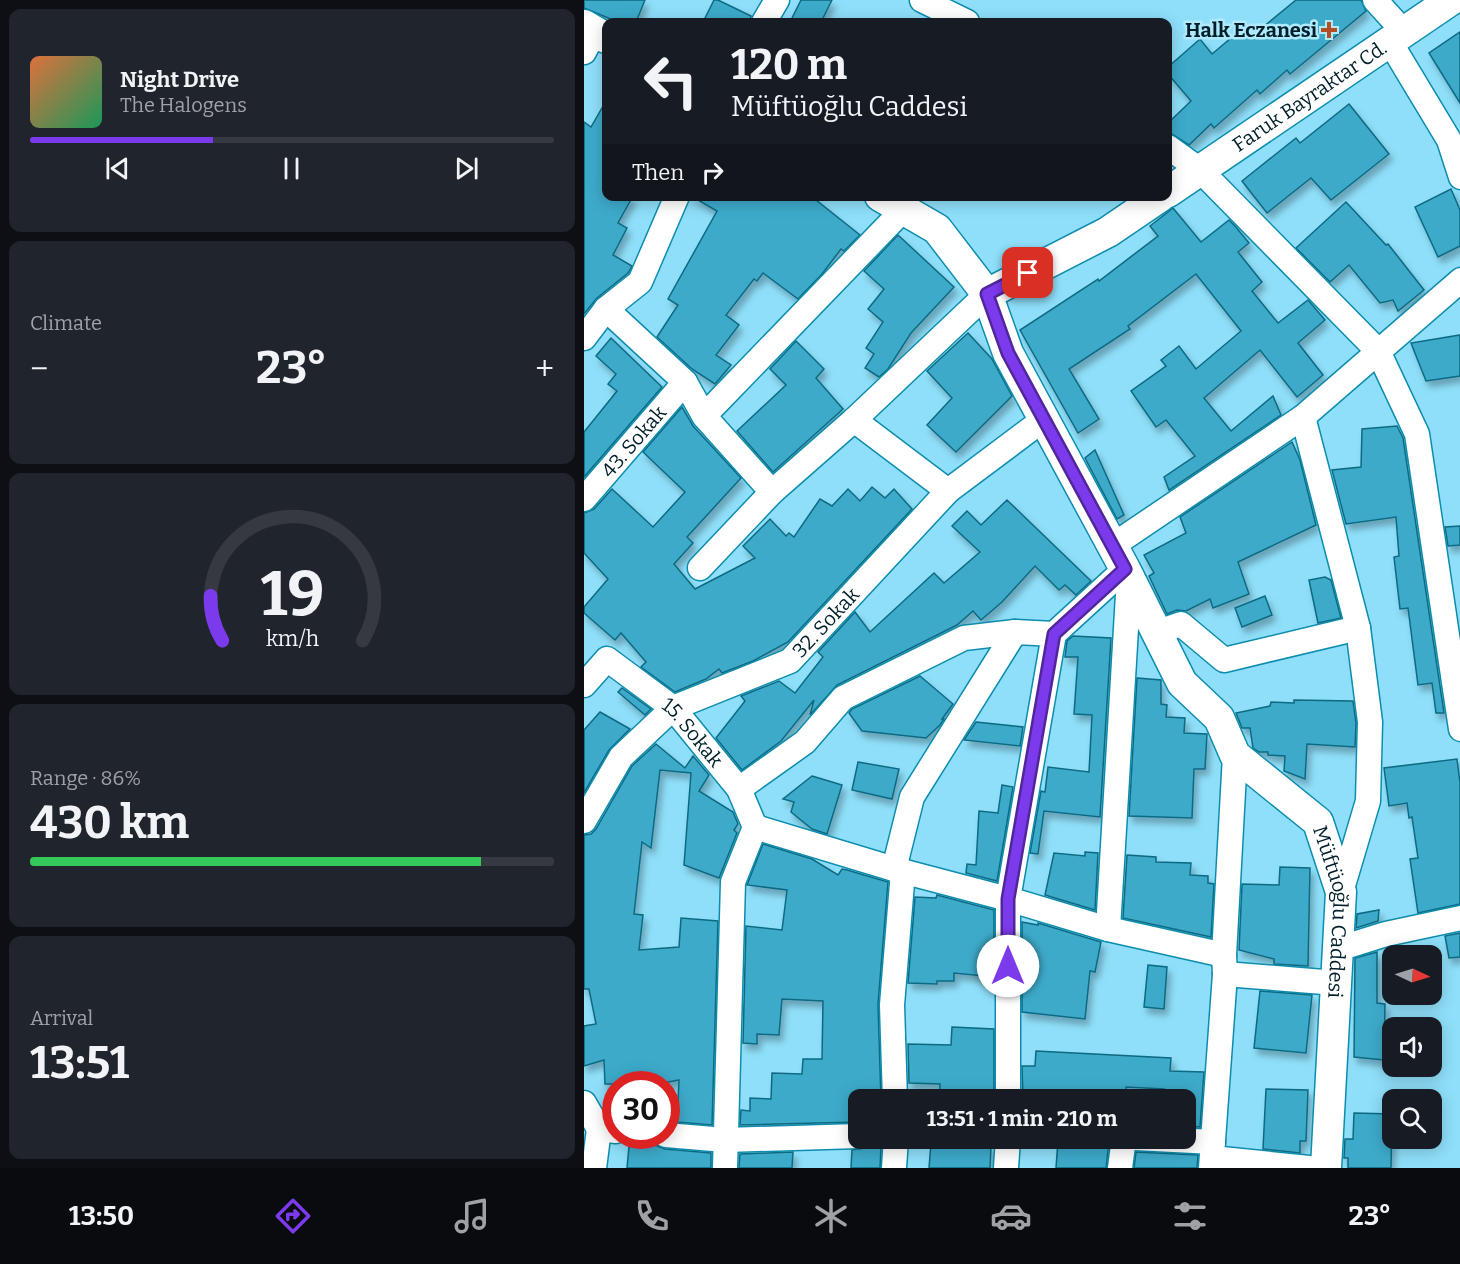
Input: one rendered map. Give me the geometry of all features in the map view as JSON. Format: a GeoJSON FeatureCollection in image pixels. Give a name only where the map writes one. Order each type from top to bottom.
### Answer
{"type":"FeatureCollection","features":[{"type":"Feature","properties":{"kind":"street"},"geometry":{"type":"LineString","coordinates":[[766,18],[777,0]]}},
{"type":"Feature","properties":{"kind":"street"},"geometry":{"type":"LineString","coordinates":[[922,0],[959,18]]}},
{"type":"Feature","properties":{"kind":"street"},"geometry":{"type":"LineString","coordinates":[[1375,0],[1397,37],[1449,140],[1460,177]]}},
{"type":"Feature","properties":{"kind":"street","name":"Faruk Bayraktar Cd."},"geometry":{"type":"LineString","coordinates":[[1172,189],[1451,0]]}},
{"type":"Feature","properties":{"kind":"street"},"geometry":{"type":"LineString","coordinates":[[1172,150],[1200,170],[1378,351],[1417,434],[1460,729]]}},
{"type":"Feature","properties":{"kind":"street"},"geometry":{"type":"LineString","coordinates":[[584,338],[606,309],[640,282],[675,201]]}},
{"type":"Feature","properties":{"kind":"street"},"geometry":{"type":"LineString","coordinates":[[700,568],[772,492],[854,420],[987,294],[1108,232],[1154,201]]}},
{"type":"Feature","properties":{"kind":"street"},"geometry":{"type":"LineString","coordinates":[[704,416],[892,203],[937,229],[987,294]]}},
{"type":"Feature","properties":{"kind":"street"},"geometry":{"type":"LineString","coordinates":[[1008,1089],[1008,899],[1054,634],[1122,564],[1303,417],[1460,280]]}},
{"type":"Feature","properties":{"kind":"street","name":"Müftüoğlu Caddesi"},"geometry":{"type":"LineString","coordinates":[[987,294],[1008,353],[1158,632],[1182,683],[1219,718],[1235,755],[1319,822],[1341,892],[1326,1168]]}},
{"type":"Feature","properties":{"kind":"street"},"geometry":{"type":"LineString","coordinates":[[606,309],[684,382],[704,416],[772,492]]}},
{"type":"Feature","properties":{"kind":"street","name":"43. Sokak"},"geometry":{"type":"LineString","coordinates":[[584,500],[684,382]]}},
{"type":"Feature","properties":{"kind":"street"},"geometry":{"type":"LineString","coordinates":[[1303,417],[1358,628],[1370,722],[1368,801],[1341,892]]}},
{"type":"Feature","properties":{"kind":"street","name":"32. Sokak"},"geometry":{"type":"LineString","coordinates":[[673,708],[790,661],[948,491],[1044,419]]}},
{"type":"Feature","properties":{"kind":"street"},"geometry":{"type":"LineString","coordinates":[[854,420],[948,491]]}},
{"type":"Feature","properties":{"kind":"street"},"geometry":{"type":"LineString","coordinates":[[1108,929],[1122,564]]}},
{"type":"Feature","properties":{"kind":"street"},"geometry":{"type":"LineString","coordinates":[[1158,632],[1181,624],[1224,660],[1358,628]]}},
{"type":"Feature","properties":{"kind":"street"},"geometry":{"type":"LineString","coordinates":[[739,789],[805,742],[843,698],[964,638],[1015,632],[1054,634]]}},
{"type":"Feature","properties":{"kind":"street"},"geometry":{"type":"LineString","coordinates":[[896,1089],[892,1005],[898,870],[912,798],[1015,632]]}},
{"type":"Feature","properties":{"kind":"street","name":"15. Sokak"},"geometry":{"type":"LineString","coordinates":[[584,685],[608,659],[673,708],[739,789],[755,827]]}},
{"type":"Feature","properties":{"kind":"street"},"geometry":{"type":"LineString","coordinates":[[584,821],[621,757],[673,708]]}},
{"type":"Feature","properties":{"kind":"street"},"geometry":{"type":"LineString","coordinates":[[1212,1156],[1225,964],[1235,755]]}},
{"type":"Feature","properties":{"kind":"street"},"geometry":{"type":"LineString","coordinates":[[725,1168],[733,882],[755,827],[1225,964],[1336,983]]}},
{"type":"Feature","properties":{"kind":"street"},"geometry":{"type":"LineString","coordinates":[[1338,949],[1385,934],[1460,918]]}},
{"type":"Feature","properties":{"kind":"street"},"geometry":{"type":"LineString","coordinates":[[584,1103],[602,1124]]}},
{"type":"Feature","properties":{"kind":"street"},"geometry":{"type":"LineString","coordinates":[[680,1136],[725,1140],[848,1136]]}},
{"type":"Feature","properties":{"kind":"street"},"geometry":{"type":"LineString","coordinates":[[594,1168],[602,1145]]}},
{"type":"Feature","properties":{"kind":"street"},"geometry":{"type":"LineString","coordinates":[[894,1168],[895,1149]]}},
{"type":"Feature","properties":{"kind":"street"},"geometry":{"type":"LineString","coordinates":[[1006,1168],[1007,1149]]}},
{"type":"Feature","properties":{"kind":"street"},"geometry":{"type":"LineString","coordinates":[[1120,1168],[1123,1149]]}},
{"type":"Feature","properties":{"kind":"street"},"geometry":{"type":"LineString","coordinates":[[1182,1149],[1212,1156],[1308,1168]]}},
{"type":"Feature","properties":{"kind":"building"},"geometry":{"type":"Polygon","coordinates":[[[584,0],[645,0],[638,18],[608,18],[584,8],[584,0]]]}},
{"type":"Feature","properties":{"kind":"building"},"geometry":{"type":"Polygon","coordinates":[[[714,0],[751,16],[751,18],[705,18],[714,0]]]}},
{"type":"Feature","properties":{"kind":"building"},"geometry":{"type":"Polygon","coordinates":[[[801,0],[832,0],[823,18],[792,18],[801,0]]]}},
{"type":"Feature","properties":{"kind":"building"},"geometry":{"type":"Polygon","coordinates":[[[1296,0],[1361,0],[1366,11],[1290,74],[1287,70],[1260,94],[1257,90],[1214,128],[1211,124],[1189,145],[1172,134],[1172,119],[1191,101],[1172,79],[1172,64],[1200,39],[1212,54],[1244,27],[1252,36],[1296,0]]]}},
{"type":"Feature","properties":{"kind":"building"},"geometry":{"type":"Polygon","coordinates":[[[1460,32],[1460,103],[1429,53],[1460,32]]]}},
{"type":"Feature","properties":{"kind":"building"},"geometry":{"type":"Polygon","coordinates":[[[1349,104],[1389,154],[1331,200],[1311,178],[1267,213],[1242,181],[1296,138],[1300,143],[1349,104]]]}},
{"type":"Feature","properties":{"kind":"building"},"geometry":{"type":"Polygon","coordinates":[[[602,108],[602,201],[630,201],[618,223],[627,228],[613,255],[632,266],[628,273],[597,298],[584,314],[584,122],[591,127],[602,108]]]}},
{"type":"Feature","properties":{"kind":"building"},"geometry":{"type":"Polygon","coordinates":[[[1451,189],[1460,210],[1460,246],[1438,257],[1415,207],[1451,189]]]}},
{"type":"Feature","properties":{"kind":"building"},"geometry":{"type":"Polygon","coordinates":[[[700,201],[817,201],[860,235],[844,251],[841,249],[822,274],[798,299],[763,273],[757,281],[754,279],[726,315],[739,325],[716,355],[731,365],[715,384],[692,369],[657,337],[678,305],[668,299],[717,211],[700,201]]]}},
{"type":"Feature","properties":{"kind":"building"},"geometry":{"type":"Polygon","coordinates":[[[1346,202],[1386,245],[1388,244],[1424,290],[1398,311],[1393,300],[1380,303],[1349,265],[1330,282],[1296,248],[1346,202]]]}},
{"type":"Feature","properties":{"kind":"building"},"geometry":{"type":"Polygon","coordinates":[[[1173,208],[1201,242],[1229,220],[1235,226],[1249,243],[1238,252],[1262,282],[1252,291],[1278,323],[1308,300],[1325,320],[1298,343],[1323,375],[1297,397],[1260,350],[1204,398],[1231,431],[1273,396],[1281,415],[1169,490],[1164,477],[1195,456],[1166,420],[1156,427],[1131,391],[1166,366],[1161,360],[1179,346],[1196,369],[1241,331],[1196,274],[1128,326],[1130,329],[1069,369],[1099,419],[1078,433],[1020,330],[1098,279],[1099,281],[1158,236],[1150,226],[1173,208]]]}},
{"type":"Feature","properties":{"kind":"building"},"geometry":{"type":"Polygon","coordinates":[[[898,235],[954,287],[911,333],[888,369],[879,377],[865,368],[874,354],[866,348],[883,322],[868,309],[884,289],[864,271],[898,235]]]}},
{"type":"Feature","properties":{"kind":"building"},"geometry":{"type":"Polygon","coordinates":[[[968,333],[992,359],[1012,396],[956,452],[927,425],[952,398],[927,371],[968,333]]]}},
{"type":"Feature","properties":{"kind":"building"},"geometry":{"type":"Polygon","coordinates":[[[1460,335],[1460,376],[1426,381],[1411,343],[1460,335]]]}},
{"type":"Feature","properties":{"kind":"building"},"geometry":{"type":"Polygon","coordinates":[[[611,338],[662,387],[584,477],[584,432],[617,391],[608,384],[616,374],[596,356],[611,338]]]}},
{"type":"Feature","properties":{"kind":"building"},"geometry":{"type":"Polygon","coordinates":[[[796,341],[824,369],[816,378],[843,409],[773,472],[737,431],[786,385],[770,369],[796,341]]]}},
{"type":"Feature","properties":{"kind":"building"},"geometry":{"type":"Polygon","coordinates":[[[682,407],[693,426],[741,478],[687,537],[693,543],[674,564],[695,589],[755,558],[743,546],[770,519],[786,536],[789,533],[794,537],[820,499],[832,506],[848,489],[860,501],[872,487],[885,498],[894,489],[912,509],[788,642],[753,661],[722,673],[719,669],[706,679],[675,692],[641,667],[646,662],[621,633],[615,640],[584,613],[584,607],[608,579],[584,553],[584,513],[594,509],[612,489],[653,527],[685,492],[643,452],[682,407]]]}},
{"type":"Feature","properties":{"kind":"building"},"geometry":{"type":"Polygon","coordinates":[[[1397,426],[1403,438],[1444,713],[1436,713],[1432,683],[1418,685],[1408,608],[1400,609],[1394,557],[1399,556],[1396,517],[1346,524],[1332,470],[1361,467],[1362,429],[1397,426]]]}},
{"type":"Feature","properties":{"kind":"building"},"geometry":{"type":"Polygon","coordinates":[[[1292,442],[1300,460],[1316,525],[1238,562],[1249,594],[1213,608],[1210,599],[1186,611],[1177,610],[1167,614],[1149,576],[1154,573],[1144,555],[1186,533],[1180,517],[1292,442]]]}},
{"type":"Feature","properties":{"kind":"building"},"geometry":{"type":"Polygon","coordinates":[[[1095,450],[1124,515],[1117,519],[1085,458],[1095,450]]]}},
{"type":"Feature","properties":{"kind":"building"},"geometry":{"type":"Polygon","coordinates":[[[1007,500],[1091,581],[1076,595],[1065,585],[1059,590],[1035,566],[1002,602],[981,620],[973,611],[957,625],[837,685],[810,715],[814,700],[781,741],[742,770],[716,738],[745,701],[741,696],[779,681],[795,693],[823,657],[818,652],[855,612],[870,632],[934,573],[944,583],[980,552],[952,526],[967,511],[981,525],[1007,500]]]}},
{"type":"Feature","properties":{"kind":"building"},"geometry":{"type":"Polygon","coordinates":[[[1460,526],[1460,545],[1448,546],[1445,527],[1460,526]]]}},
{"type":"Feature","properties":{"kind":"building"},"geometry":{"type":"Polygon","coordinates":[[[1325,577],[1331,580],[1341,618],[1318,623],[1309,580],[1325,577]]]}},
{"type":"Feature","properties":{"kind":"building"},"geometry":{"type":"Polygon","coordinates":[[[1265,596],[1272,615],[1242,627],[1235,608],[1265,596]]]}},
{"type":"Feature","properties":{"kind":"building"},"geometry":{"type":"Polygon","coordinates":[[[1073,636],[1111,638],[1100,817],[1044,811],[1038,854],[1030,853],[1041,791],[1045,792],[1048,767],[1089,772],[1092,715],[1074,714],[1078,657],[1065,657],[1067,641],[1073,636]]]}},
{"type":"Feature","properties":{"kind":"building"},"geometry":{"type":"Polygon","coordinates":[[[920,676],[953,704],[940,725],[926,738],[862,731],[849,713],[852,709],[920,676]]]}},
{"type":"Feature","properties":{"kind":"building"},"geometry":{"type":"Polygon","coordinates":[[[1137,678],[1161,680],[1161,704],[1167,705],[1166,717],[1185,718],[1184,733],[1207,734],[1205,769],[1194,769],[1192,818],[1129,816],[1137,678]]]}},
{"type":"Feature","properties":{"kind":"building"},"geometry":{"type":"Polygon","coordinates":[[[622,688],[651,709],[645,715],[618,692],[622,688]]]}},
{"type":"Feature","properties":{"kind":"building"},"geometry":{"type":"Polygon","coordinates":[[[1294,700],[1353,701],[1356,723],[1355,747],[1307,744],[1305,779],[1284,771],[1285,756],[1268,755],[1268,752],[1259,752],[1253,748],[1250,728],[1242,728],[1236,713],[1270,706],[1271,702],[1294,703],[1294,700]]]}},
{"type":"Feature","properties":{"kind":"building"},"geometry":{"type":"Polygon","coordinates":[[[600,712],[630,729],[609,750],[584,793],[584,730],[600,712]]]}},
{"type":"Feature","properties":{"kind":"building"},"geometry":{"type":"Polygon","coordinates":[[[976,722],[1023,727],[1020,746],[964,740],[976,722]]]}},
{"type":"Feature","properties":{"kind":"building"},"geometry":{"type":"Polygon","coordinates":[[[656,744],[685,768],[693,756],[709,775],[699,791],[733,812],[738,824],[734,830],[737,833],[719,878],[684,865],[691,773],[660,770],[651,848],[642,842],[634,914],[643,915],[639,950],[679,947],[681,918],[718,921],[712,1125],[680,1122],[680,1071],[604,1071],[604,1060],[584,1066],[584,1026],[596,1024],[589,989],[584,989],[584,835],[591,834],[596,829],[632,766],[656,744]]]}},
{"type":"Feature","properties":{"kind":"building"},"geometry":{"type":"Polygon","coordinates":[[[1457,759],[1460,783],[1460,904],[1418,913],[1410,859],[1418,858],[1412,817],[1409,818],[1407,803],[1389,806],[1384,768],[1457,759]]]}},
{"type":"Feature","properties":{"kind":"building"},"geometry":{"type":"Polygon","coordinates":[[[858,762],[899,769],[892,799],[852,790],[858,762]]]}},
{"type":"Feature","properties":{"kind":"building"},"geometry":{"type":"Polygon","coordinates":[[[812,776],[842,785],[827,834],[812,829],[791,812],[794,802],[783,799],[812,776]]]}},
{"type":"Feature","properties":{"kind":"building"},"geometry":{"type":"Polygon","coordinates":[[[1002,785],[1013,787],[997,881],[966,873],[967,864],[976,865],[979,811],[998,813],[1002,785]]]}},
{"type":"Feature","properties":{"kind":"building"},"geometry":{"type":"Polygon","coordinates":[[[763,844],[812,859],[838,875],[842,869],[888,882],[878,1004],[881,1089],[848,1089],[848,1122],[740,1125],[741,1110],[750,1111],[750,1098],[771,1099],[772,1073],[802,1074],[803,1059],[822,1059],[823,1001],[782,999],[779,1035],[757,1034],[757,1044],[743,1043],[746,926],[782,930],[787,890],[747,885],[763,844]]]}},
{"type":"Feature","properties":{"kind":"building"},"geometry":{"type":"Polygon","coordinates":[[[1085,852],[1098,853],[1095,910],[1045,895],[1054,853],[1085,856],[1085,852]]]}},
{"type":"Feature","properties":{"kind":"building"},"geometry":{"type":"Polygon","coordinates":[[[1127,855],[1156,857],[1156,862],[1191,863],[1190,875],[1208,876],[1208,883],[1214,884],[1211,937],[1123,918],[1127,855]]]}},
{"type":"Feature","properties":{"kind":"building"},"geometry":{"type":"Polygon","coordinates":[[[1280,867],[1310,868],[1308,966],[1274,964],[1274,959],[1239,950],[1242,884],[1279,885],[1280,867]]]}},
{"type":"Feature","properties":{"kind":"building"},"geometry":{"type":"Polygon","coordinates":[[[937,895],[994,910],[994,977],[954,973],[954,981],[937,981],[937,984],[908,983],[915,897],[936,898],[937,895]]]}},
{"type":"Feature","properties":{"kind":"building"},"geometry":{"type":"Polygon","coordinates":[[[1379,910],[1378,921],[1356,928],[1357,914],[1379,910]]]}},
{"type":"Feature","properties":{"kind":"building"},"geometry":{"type":"Polygon","coordinates":[[[1022,922],[1038,925],[1038,923],[1101,942],[1095,972],[1090,971],[1085,1019],[1022,1012],[1022,922]]]}},
{"type":"Feature","properties":{"kind":"building"},"geometry":{"type":"Polygon","coordinates":[[[1460,933],[1460,957],[1449,958],[1445,936],[1460,933]]]}},
{"type":"Feature","properties":{"kind":"building"},"geometry":{"type":"Polygon","coordinates":[[[1377,952],[1377,1003],[1385,1005],[1385,1017],[1382,1017],[1382,1060],[1354,1057],[1355,958],[1377,952]]]}},
{"type":"Feature","properties":{"kind":"building"},"geometry":{"type":"Polygon","coordinates":[[[1148,965],[1167,967],[1164,1009],[1144,1007],[1148,965]]]}},
{"type":"Feature","properties":{"kind":"building"},"geometry":{"type":"Polygon","coordinates":[[[1260,991],[1312,995],[1306,1053],[1254,1048],[1260,991]]]}},
{"type":"Feature","properties":{"kind":"building"},"geometry":{"type":"Polygon","coordinates":[[[952,1027],[994,1029],[994,1089],[940,1089],[940,1084],[909,1083],[908,1044],[951,1045],[952,1027]]]}},
{"type":"Feature","properties":{"kind":"building"},"geometry":{"type":"Polygon","coordinates":[[[1036,1051],[1171,1058],[1170,1071],[1204,1072],[1200,1127],[1196,1127],[1196,1089],[1126,1087],[1126,1089],[1023,1089],[1022,1066],[1035,1066],[1036,1051]]]}},
{"type":"Feature","properties":{"kind":"building"},"geometry":{"type":"Polygon","coordinates":[[[1266,1089],[1308,1090],[1306,1141],[1300,1141],[1300,1153],[1263,1149],[1266,1089]]]}},
{"type":"Feature","properties":{"kind":"building"},"geometry":{"type":"Polygon","coordinates":[[[1354,1113],[1382,1114],[1382,1149],[1391,1149],[1391,1168],[1348,1168],[1348,1158],[1344,1158],[1345,1139],[1353,1139],[1354,1113]]]}},
{"type":"Feature","properties":{"kind":"building"},"geometry":{"type":"Polygon","coordinates":[[[629,1149],[711,1153],[711,1168],[627,1168],[629,1149]]]}},
{"type":"Feature","properties":{"kind":"building"},"geometry":{"type":"Polygon","coordinates":[[[881,1149],[880,1168],[851,1168],[852,1150],[881,1149]]]}},
{"type":"Feature","properties":{"kind":"building"},"geometry":{"type":"Polygon","coordinates":[[[931,1149],[991,1149],[990,1168],[929,1168],[931,1149]]]}},
{"type":"Feature","properties":{"kind":"building"},"geometry":{"type":"Polygon","coordinates":[[[1057,1149],[1108,1149],[1106,1168],[1056,1168],[1057,1149]]]}},
{"type":"Feature","properties":{"kind":"building"},"geometry":{"type":"Polygon","coordinates":[[[793,1152],[792,1168],[739,1168],[740,1154],[793,1152]]]}},
{"type":"Feature","properties":{"kind":"building"},"geometry":{"type":"Polygon","coordinates":[[[1136,1152],[1198,1155],[1197,1168],[1134,1168],[1136,1152]]]}},
{"type":"Feature","properties":{"kind":"place","name":"Halk Eczanesi"},"geometry":{"type":"Point","coordinates":[1329,30]}},
{"type":"Feature","properties":{"kind":"route"},"geometry":{"type":"LineString","coordinates":[[1008,966],[1008,899],[1054,634],[1125,569],[1008,353],[987,294],[1028,273]]}}]}
